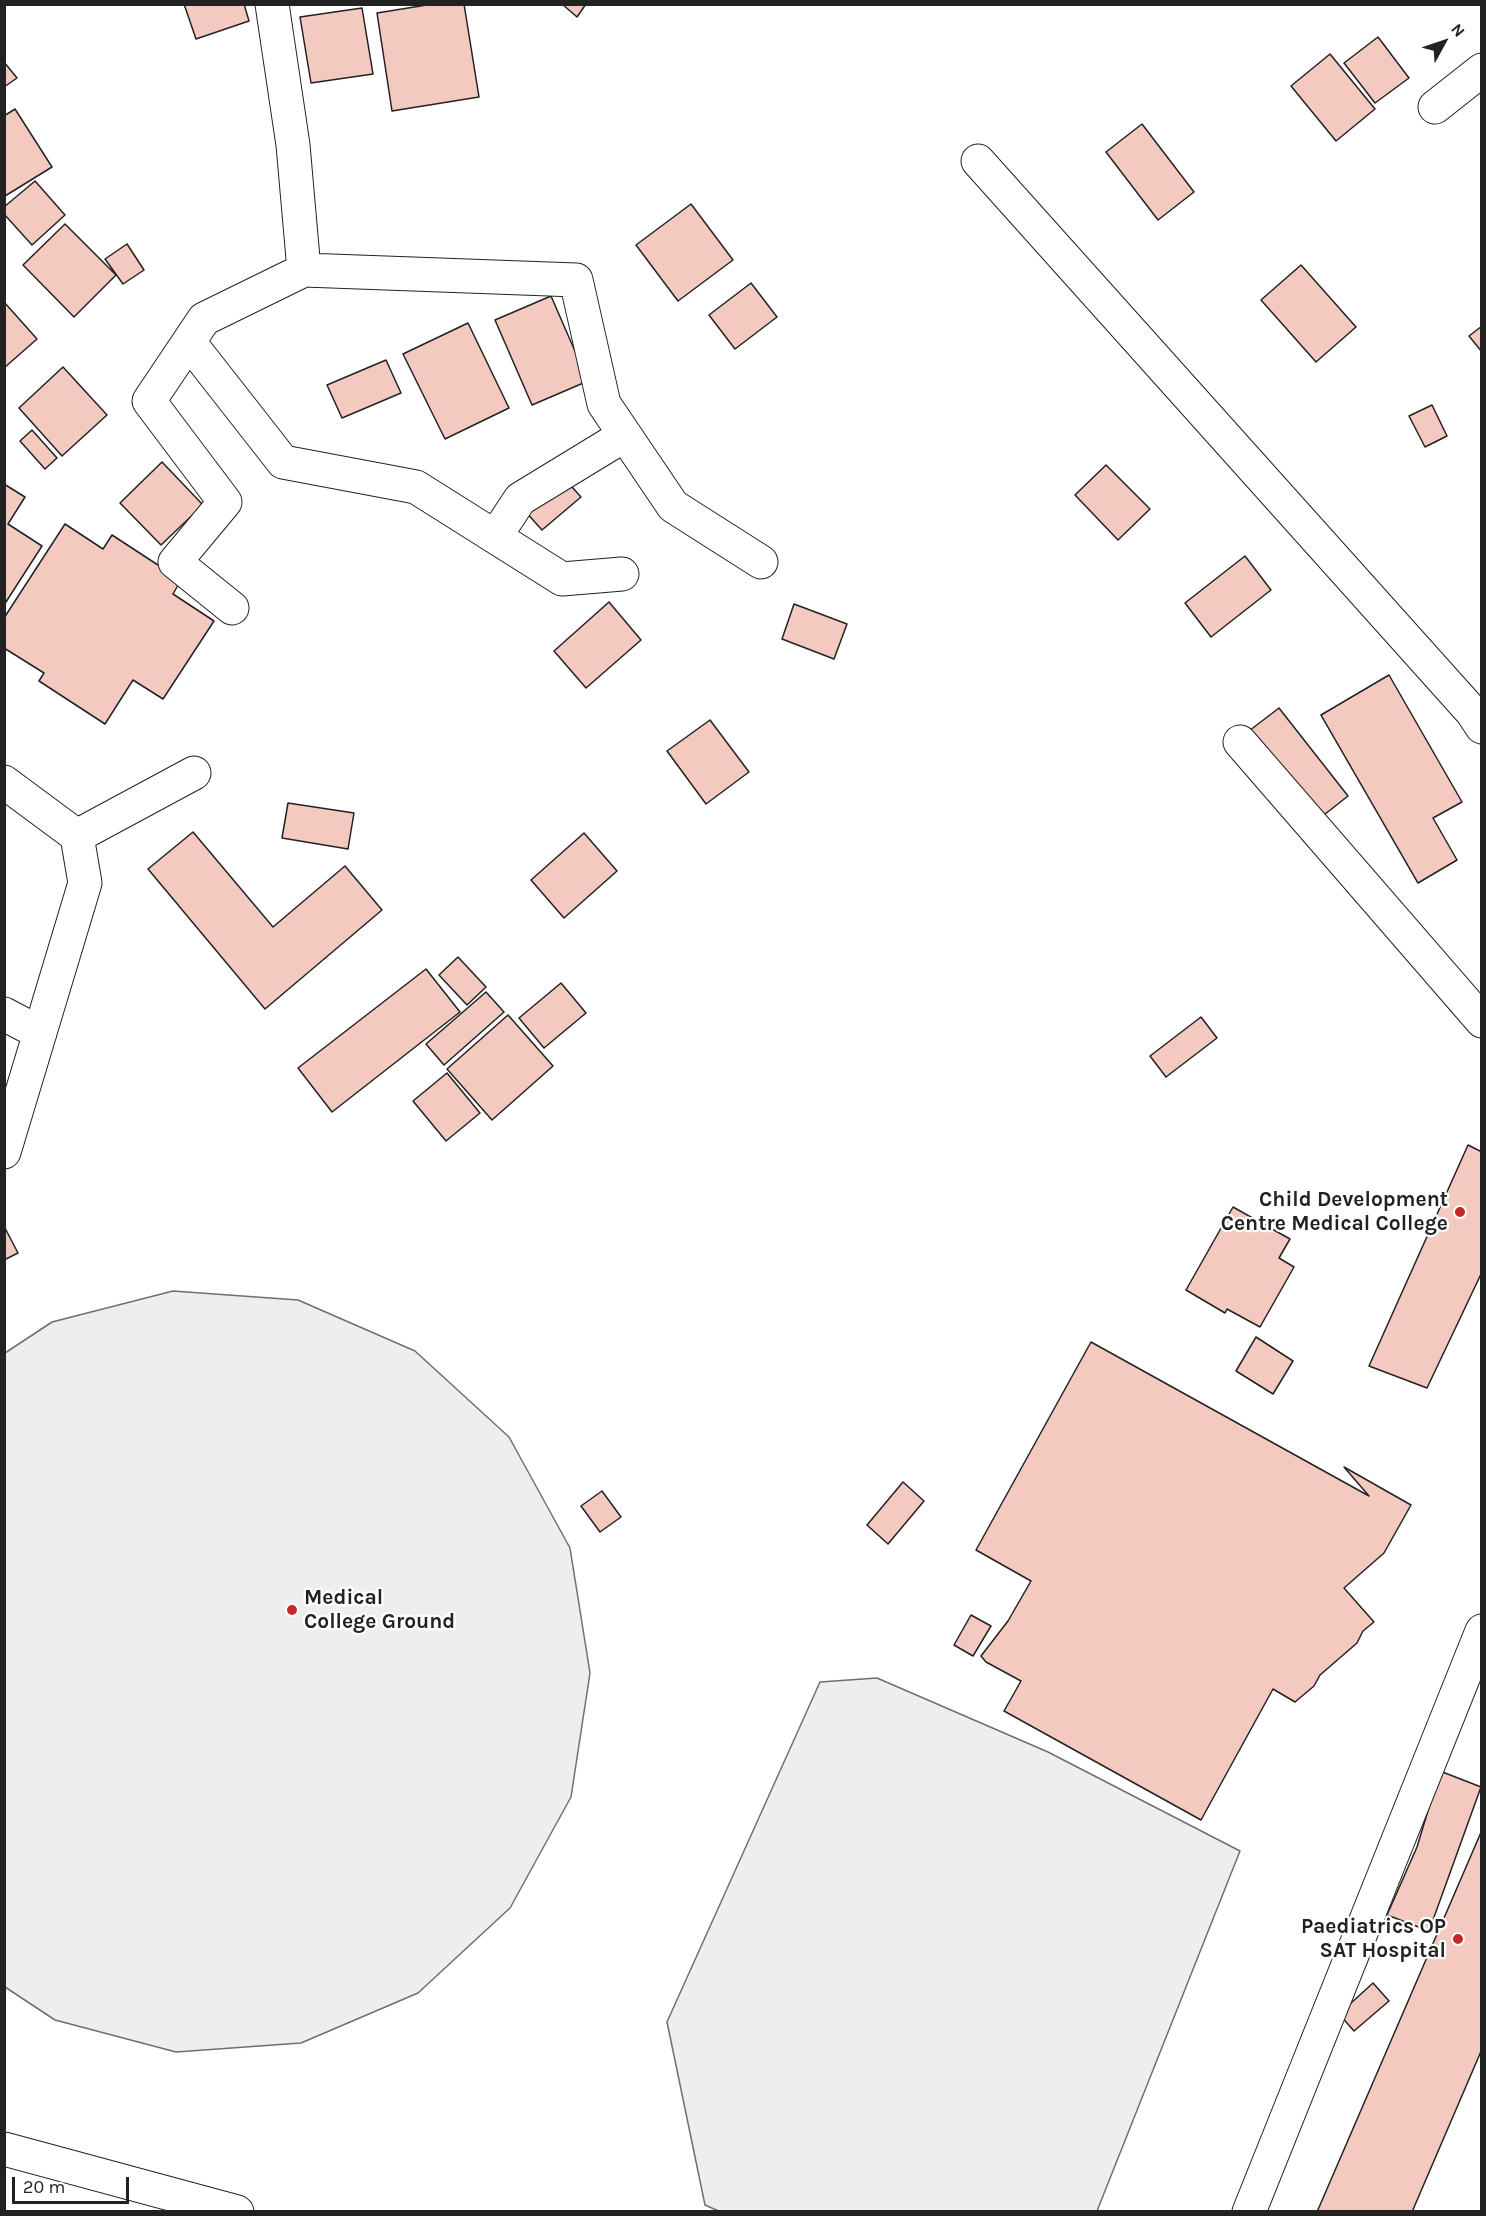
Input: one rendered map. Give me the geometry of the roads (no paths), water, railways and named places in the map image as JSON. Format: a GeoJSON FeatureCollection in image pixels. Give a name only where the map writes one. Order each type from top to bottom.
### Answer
{"type":"FeatureCollection","features":[{"type":"Feature","properties":{"kind":"street"},"geometry":{"type":"LineString","coordinates":[[272,4],[293,145],[304,270]]}},
{"type":"Feature","properties":{"kind":"street"},"geometry":{"type":"LineString","coordinates":[[1436,107],[1482,70]]}},
{"type":"Feature","properties":{"kind":"street"},"geometry":{"type":"LineString","coordinates":[[978,161],[1472,712],[1482,727]]}},
{"type":"Feature","properties":{"kind":"street"},"geometry":{"type":"LineString","coordinates":[[232,608],[175,562],[225,502],[149,401],[204,319],[304,270],[576,280],[604,404],[673,506],[761,562]]}},
{"type":"Feature","properties":{"kind":"street"},"geometry":{"type":"LineString","coordinates":[[189,342],[283,462],[416,487],[562,579],[622,574]]}},
{"type":"Feature","properties":{"kind":"street"},"geometry":{"type":"LineString","coordinates":[[495,537],[520,499],[625,435]]}},
{"type":"Feature","properties":{"kind":"street"},"geometry":{"type":"LineString","coordinates":[[1240,742],[1482,1021]]}},
{"type":"Feature","properties":{"kind":"street"},"geometry":{"type":"LineString","coordinates":[[77,836],[194,773]]}},
{"type":"Feature","properties":{"kind":"street"},"geometry":{"type":"LineString","coordinates":[[4,782],[77,836],[85,883],[4,1152]]}},
{"type":"Feature","properties":{"kind":"street"},"geometry":{"type":"LineString","coordinates":[[4,1014],[40,1033]]}},
{"type":"Feature","properties":{"kind":"street"},"geometry":{"type":"LineString","coordinates":[[1249,2211],[1482,1631]]}},
{"type":"Feature","properties":{"kind":"street"},"geometry":{"type":"LineString","coordinates":[[4,2149],[237,2211]]}},
{"type":"Feature","properties":{"kind":"place","name":"Child Development Centre Medical College"},"geometry":{"type":"Point","coordinates":[1460,1212]}},
{"type":"Feature","properties":{"kind":"place","name":"Medical College Ground"},"geometry":{"type":"Point","coordinates":[292,1610]}},
{"type":"Feature","properties":{"kind":"place","name":"Paediatrics OP SAT Hospital"},"geometry":{"type":"Point","coordinates":[1458,1939]}}]}
